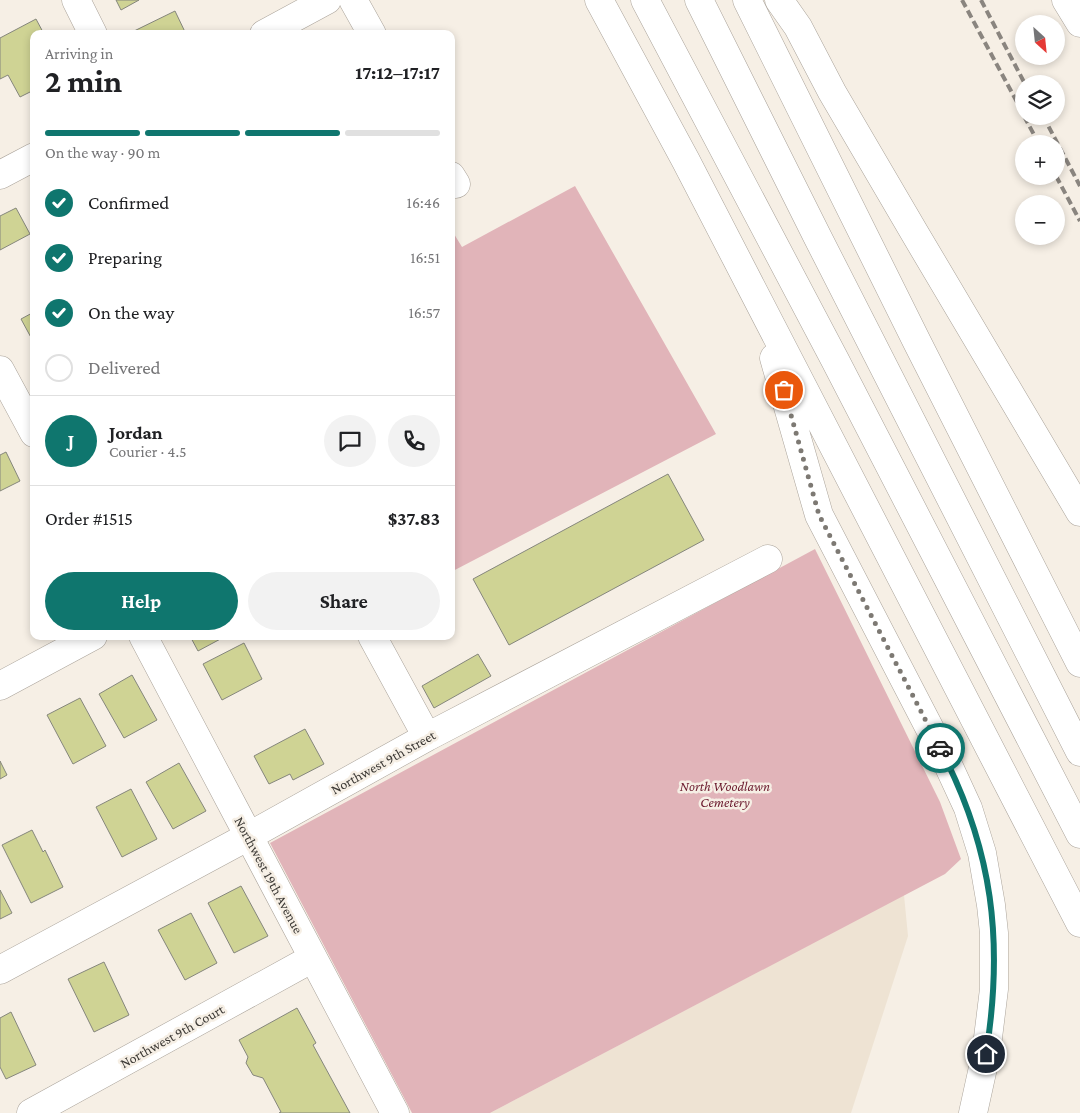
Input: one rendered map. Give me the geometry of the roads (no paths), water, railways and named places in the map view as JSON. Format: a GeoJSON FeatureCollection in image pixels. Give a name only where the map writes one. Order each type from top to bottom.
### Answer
{"type":"FeatureCollection","features":[{"type":"Feature","properties":{"kind":"main road"},"geometry":{"type":"LineString","coordinates":[[76,0],[91,30]]}},
{"type":"Feature","properties":{"kind":"main road"},"geometry":{"type":"LineString","coordinates":[[271,30],[327,0]]}},
{"type":"Feature","properties":{"kind":"main road"},"geometry":{"type":"LineString","coordinates":[[353,0],[370,30]]}},
{"type":"Feature","properties":{"kind":"main road"},"geometry":{"type":"LineString","coordinates":[[599,0],[758,301],[1080,923]]}},
{"type":"Feature","properties":{"kind":"main road"},"geometry":{"type":"LineString","coordinates":[[645,0],[836,360],[1080,834]]}},
{"type":"Feature","properties":{"kind":"main road"},"geometry":{"type":"LineString","coordinates":[[699,0],[816,236],[1080,752]]}},
{"type":"Feature","properties":{"kind":"main road"},"geometry":{"type":"LineString","coordinates":[[747,0],[916,342],[1080,663]]}},
{"type":"Feature","properties":{"kind":"main road"},"geometry":{"type":"LineString","coordinates":[[779,0],[798,27],[832,92],[1080,512]]}},
{"type":"Feature","properties":{"kind":"main road"},"geometry":{"type":"LineString","coordinates":[[1066,0],[1080,23]]}},
{"type":"Feature","properties":{"kind":"main road"},"geometry":{"type":"LineString","coordinates":[[0,175],[30,159]]}},
{"type":"Feature","properties":{"kind":"main road"},"geometry":{"type":"LineString","coordinates":[[758,301],[819,515],[944,756],[968,808],[980,846],[991,904],[994,989],[992,1020],[981,1083],[973,1113]]}},
{"type":"Feature","properties":{"kind":"main road"},"geometry":{"type":"LineString","coordinates":[[0,370],[7,400],[30,428]]}},
{"type":"Feature","properties":{"kind":"main road","name":"Northwest 9th Street"},"geometry":{"type":"LineString","coordinates":[[0,970],[249,836],[427,737],[768,559]]}},
{"type":"Feature","properties":{"kind":"main road"},"geometry":{"type":"LineString","coordinates":[[0,686],[86,640]]}},
{"type":"Feature","properties":{"kind":"main road","name":"Northwest 19th Avenue"},"geometry":{"type":"LineString","coordinates":[[145,640],[395,1113]]}},
{"type":"Feature","properties":{"kind":"main road"},"geometry":{"type":"LineString","coordinates":[[374,640],[427,737]]}},
{"type":"Feature","properties":{"kind":"main road","name":"Northwest 9th Court"},"geometry":{"type":"LineString","coordinates":[[31,1113],[313,958]]}},
{"type":"Feature","properties":{"kind":"railway"},"geometry":{"type":"LineString","coordinates":[[962,0],[1015,98]]}},
{"type":"Feature","properties":{"kind":"railway"},"geometry":{"type":"LineString","coordinates":[[981,0],[1020,75]]}},
{"type":"Feature","properties":{"kind":"railway"},"geometry":{"type":"LineString","coordinates":[[1029,125],[1034,135]]}},
{"type":"Feature","properties":{"kind":"railway"},"geometry":{"type":"LineString","coordinates":[[1048,125],[1080,186]]}},
{"type":"Feature","properties":{"kind":"railway"},"geometry":{"type":"LineString","coordinates":[[1061,185],[1080,221]]}},
{"type":"Feature","properties":{"kind":"park label","name":"North Woodlawn Cemetery"},"geometry":{"type":"Point","coordinates":[725,794]}}]}
